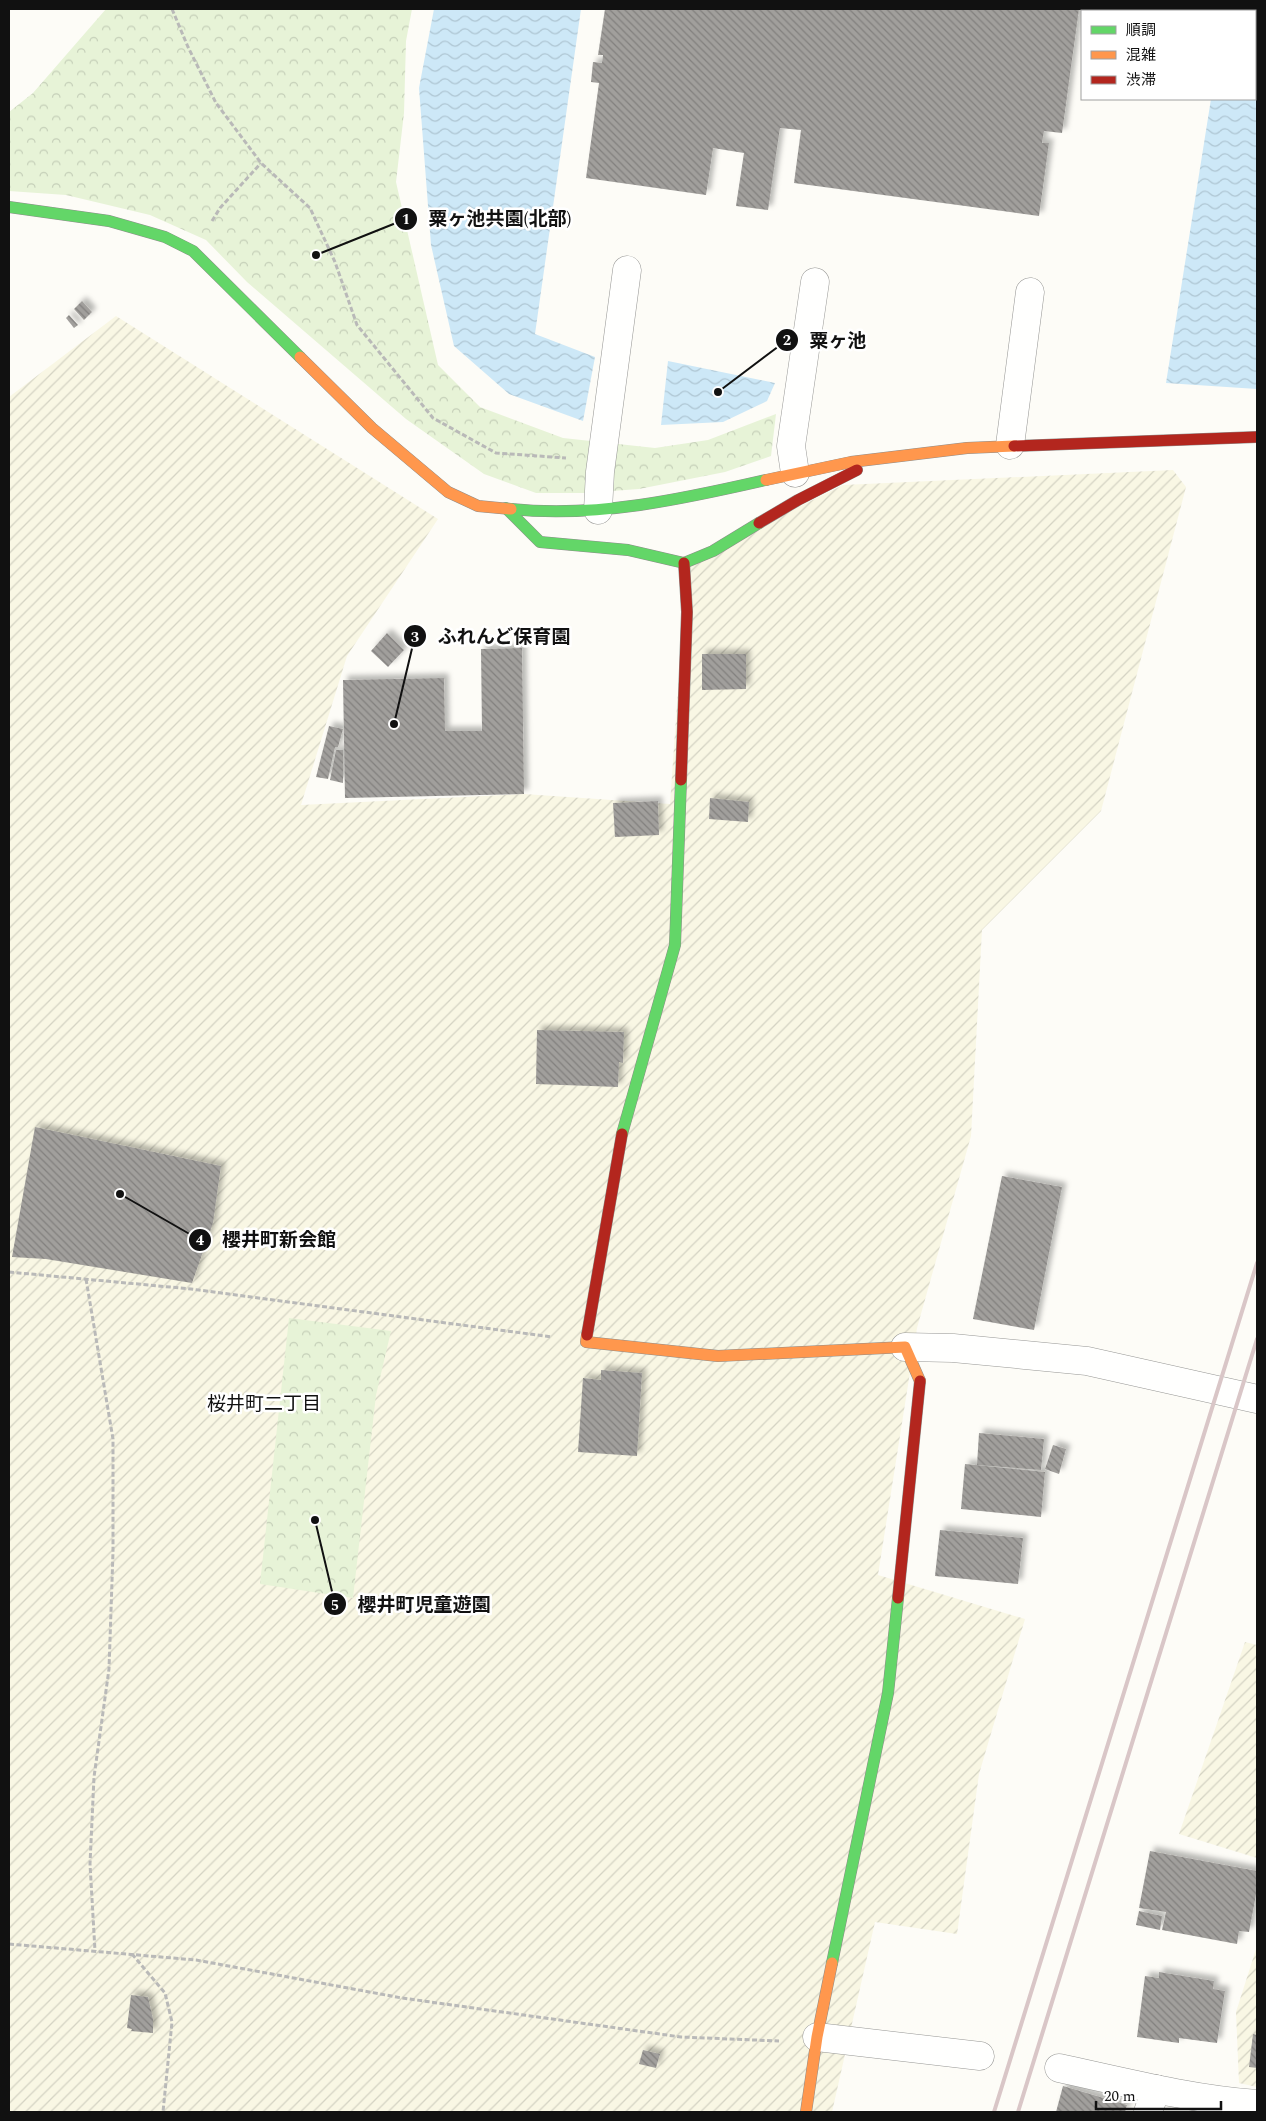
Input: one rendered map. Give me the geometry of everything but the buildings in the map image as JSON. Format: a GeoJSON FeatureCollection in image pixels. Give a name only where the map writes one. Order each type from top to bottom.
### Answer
{"type":"FeatureCollection","features":[{"type":"Feature","properties":{"kind":"street"},"geometry":{"type":"LineString","coordinates":[[9,207],[109,221],[165,237],[192,251],[372,428],[448,492],[478,506],[538,512],[598,510],[676,500],[796,473],[878,458],[967,448],[1011,433],[1257,437]]}},
{"type":"Feature","properties":{"kind":"street"},"geometry":{"type":"LineString","coordinates":[[598,510],[602,461],[627,270]]}},
{"type":"Feature","properties":{"kind":"street"},"geometry":{"type":"LineString","coordinates":[[796,473],[791,446],[815,282]]}},
{"type":"Feature","properties":{"kind":"street"},"geometry":{"type":"LineString","coordinates":[[1011,433],[1030,292]]}},
{"type":"Feature","properties":{"kind":"street"},"geometry":{"type":"LineString","coordinates":[[506,508],[540,542],[628,550],[684,563],[712,550],[798,500],[878,458]]}},
{"type":"Feature","properties":{"kind":"street"},"geometry":{"type":"LineString","coordinates":[[684,563],[686,612],[675,945],[620,1141],[586,1342],[718,1356],[905,1347],[953,1348],[1087,1361],[1257,1399]]}},
{"type":"Feature","properties":{"kind":"street"},"geometry":{"type":"LineString","coordinates":[[806,2112],[817,2037],[888,1693],[921,1383],[905,1347]]}},
{"type":"Feature","properties":{"kind":"street"},"geometry":{"type":"LineString","coordinates":[[817,2037],[980,2056]]}},
{"type":"Feature","properties":{"kind":"street"},"geometry":{"type":"LineString","coordinates":[[1059,2068],[1152,2100],[1257,2104]]}},
{"type":"Feature","properties":{"kind":"path"},"geometry":{"type":"LineString","coordinates":[[172,9],[188,48],[216,103],[261,162],[310,208],[335,262],[358,325],[433,418],[496,453],[602,461]]}},
{"type":"Feature","properties":{"kind":"path"},"geometry":{"type":"LineString","coordinates":[[192,251],[220,208],[261,162]]}},
{"type":"Feature","properties":{"kind":"path"},"geometry":{"type":"LineString","coordinates":[[9,1272],[190,1289],[586,1342]]}},
{"type":"Feature","properties":{"kind":"path"},"geometry":{"type":"LineString","coordinates":[[86,1279],[113,1449],[113,1552],[109,1669],[94,1777],[90,1864],[95,1951]]}},
{"type":"Feature","properties":{"kind":"path"},"geometry":{"type":"LineString","coordinates":[[9,1944],[196,1960],[402,1998],[681,2037],[772,2042],[817,2037]]}},
{"type":"Feature","properties":{"kind":"path"},"geometry":{"type":"LineString","coordinates":[[132,1954],[165,1993],[172,2022],[163,2112]]}},
{"type":"Feature","properties":{"kind":"shaded area"},"geometry":{"type":"Polygon","coordinates":[[[116,316],[438,519],[347,656],[301,805],[524,794],[670,804],[687,562],[843,485],[1173,470],[1186,487],[1101,811],[982,930],[971,1136],[917,1328],[878,1575],[1025,1619],[979,1774],[957,1934],[875,1922],[832,2112],[9,2112],[9,397],[116,316]]]}},
{"type":"Feature","properties":{"kind":"shaded area"},"geometry":{"type":"Polygon","coordinates":[[[1245,1642],[1257,1645],[1257,1858],[1179,1834],[1245,1642]]]}},
{"type":"Feature","properties":{"kind":"shaded area"},"geometry":{"type":"Polygon","coordinates":[[[1257,1946],[1257,2087],[1239,2083],[1236,2012],[1257,1946]]]}},
{"type":"Feature","properties":{"kind":"green space"},"geometry":{"type":"Polygon","coordinates":[[[106,9],[412,9],[406,41],[404,113],[396,182],[438,365],[480,407],[563,438],[655,448],[708,440],[776,414],[771,456],[725,472],[639,489],[584,493],[536,493],[484,474],[406,419],[247,282],[206,240],[150,215],[66,195],[9,191],[9,112],[33,93],[106,9]]]}},
{"type":"Feature","properties":{"kind":"green space"},"geometry":{"type":"Polygon","coordinates":[[[289,1318],[391,1331],[376,1395],[353,1598],[260,1584],[289,1318]]]}},
{"type":"Feature","properties":{"kind":"water"},"geometry":{"type":"Polygon","coordinates":[[[434,9],[581,9],[535,334],[595,357],[583,421],[509,394],[454,346],[431,245],[419,88],[434,9]]]}},
{"type":"Feature","properties":{"kind":"water"},"geometry":{"type":"Polygon","coordinates":[[[1257,9],[1257,389],[1166,383],[1211,100],[1256,100],[1256,10],[1224,10],[1257,9]]]}},
{"type":"Feature","properties":{"kind":"water"},"geometry":{"type":"Polygon","coordinates":[[[668,361],[775,383],[767,401],[723,422],[661,425],[668,361]]]}},
{"type":"Feature","properties":{"kind":"railway"},"geometry":{"type":"LineString","coordinates":[[994,2112],[1257,1263]]}},
{"type":"Feature","properties":{"kind":"railway"},"geometry":{"type":"LineString","coordinates":[[1018,2112],[1257,1339]]}},
{"type":"Feature","properties":{"kind":"traffic: fast"},"geometry":{"type":"LineString","coordinates":[[9,207],[109,221],[165,237],[193,251],[300,357]]}},
{"type":"Feature","properties":{"kind":"traffic: fast"},"geometry":{"type":"LineString","coordinates":[[511,509],[543,511],[608,509],[672,500],[766,480]]}},
{"type":"Feature","properties":{"kind":"traffic: fast"},"geometry":{"type":"LineString","coordinates":[[506,508],[540,542],[628,550],[684,563],[713,551],[759,523]]}},
{"type":"Feature","properties":{"kind":"traffic: fast"},"geometry":{"type":"LineString","coordinates":[[622,1134],[675,945],[681,780]]}},
{"type":"Feature","properties":{"kind":"traffic: fast"},"geometry":{"type":"LineString","coordinates":[[832,1963],[888,1693],[898,1598]]}},
{"type":"Feature","properties":{"kind":"traffic: slow"},"geometry":{"type":"LineString","coordinates":[[300,357],[372,428],[448,492],[478,506],[511,509]]}},
{"type":"Feature","properties":{"kind":"traffic: slow"},"geometry":{"type":"LineString","coordinates":[[766,480],[851,462],[967,448],[1014,446]]}},
{"type":"Feature","properties":{"kind":"traffic: slow"},"geometry":{"type":"LineString","coordinates":[[587,1335],[586,1342],[718,1356],[905,1347],[920,1381]]}},
{"type":"Feature","properties":{"kind":"traffic: slow"},"geometry":{"type":"LineString","coordinates":[[806,2112],[817,2037],[832,1963]]}},
{"type":"Feature","properties":{"kind":"traffic: jam"},"geometry":{"type":"LineString","coordinates":[[1014,446],[1257,437]]}},
{"type":"Feature","properties":{"kind":"traffic: jam"},"geometry":{"type":"LineString","coordinates":[[759,523],[798,500],[857,470]]}},
{"type":"Feature","properties":{"kind":"traffic: jam"},"geometry":{"type":"LineString","coordinates":[[681,780],[687,612],[684,563]]}},
{"type":"Feature","properties":{"kind":"traffic: jam"},"geometry":{"type":"LineString","coordinates":[[587,1335],[622,1134]]}},
{"type":"Feature","properties":{"kind":"traffic: jam"},"geometry":{"type":"LineString","coordinates":[[898,1598],[920,1381]]}},
{"type":"Feature","properties":{"kind":"place","name":"粟ヶ池共園(北部)"},"geometry":{"type":"Point","coordinates":[316,255]}},
{"type":"Feature","properties":{"kind":"place","name":"粟ヶ池"},"geometry":{"type":"Point","coordinates":[718,392]}},
{"type":"Feature","properties":{"kind":"place","name":"ふれんど保育園"},"geometry":{"type":"Point","coordinates":[394,724]}},
{"type":"Feature","properties":{"kind":"place","name":"櫻井町新会館"},"geometry":{"type":"Point","coordinates":[120,1194]}},
{"type":"Feature","properties":{"kind":"place","name":"櫻井町児童遊園"},"geometry":{"type":"Point","coordinates":[315,1520]}},
{"type":"Feature","properties":{"kind":"district","name":"桜井町二丁目"},"geometry":{"type":"Point","coordinates":[264,1404]}}]}
